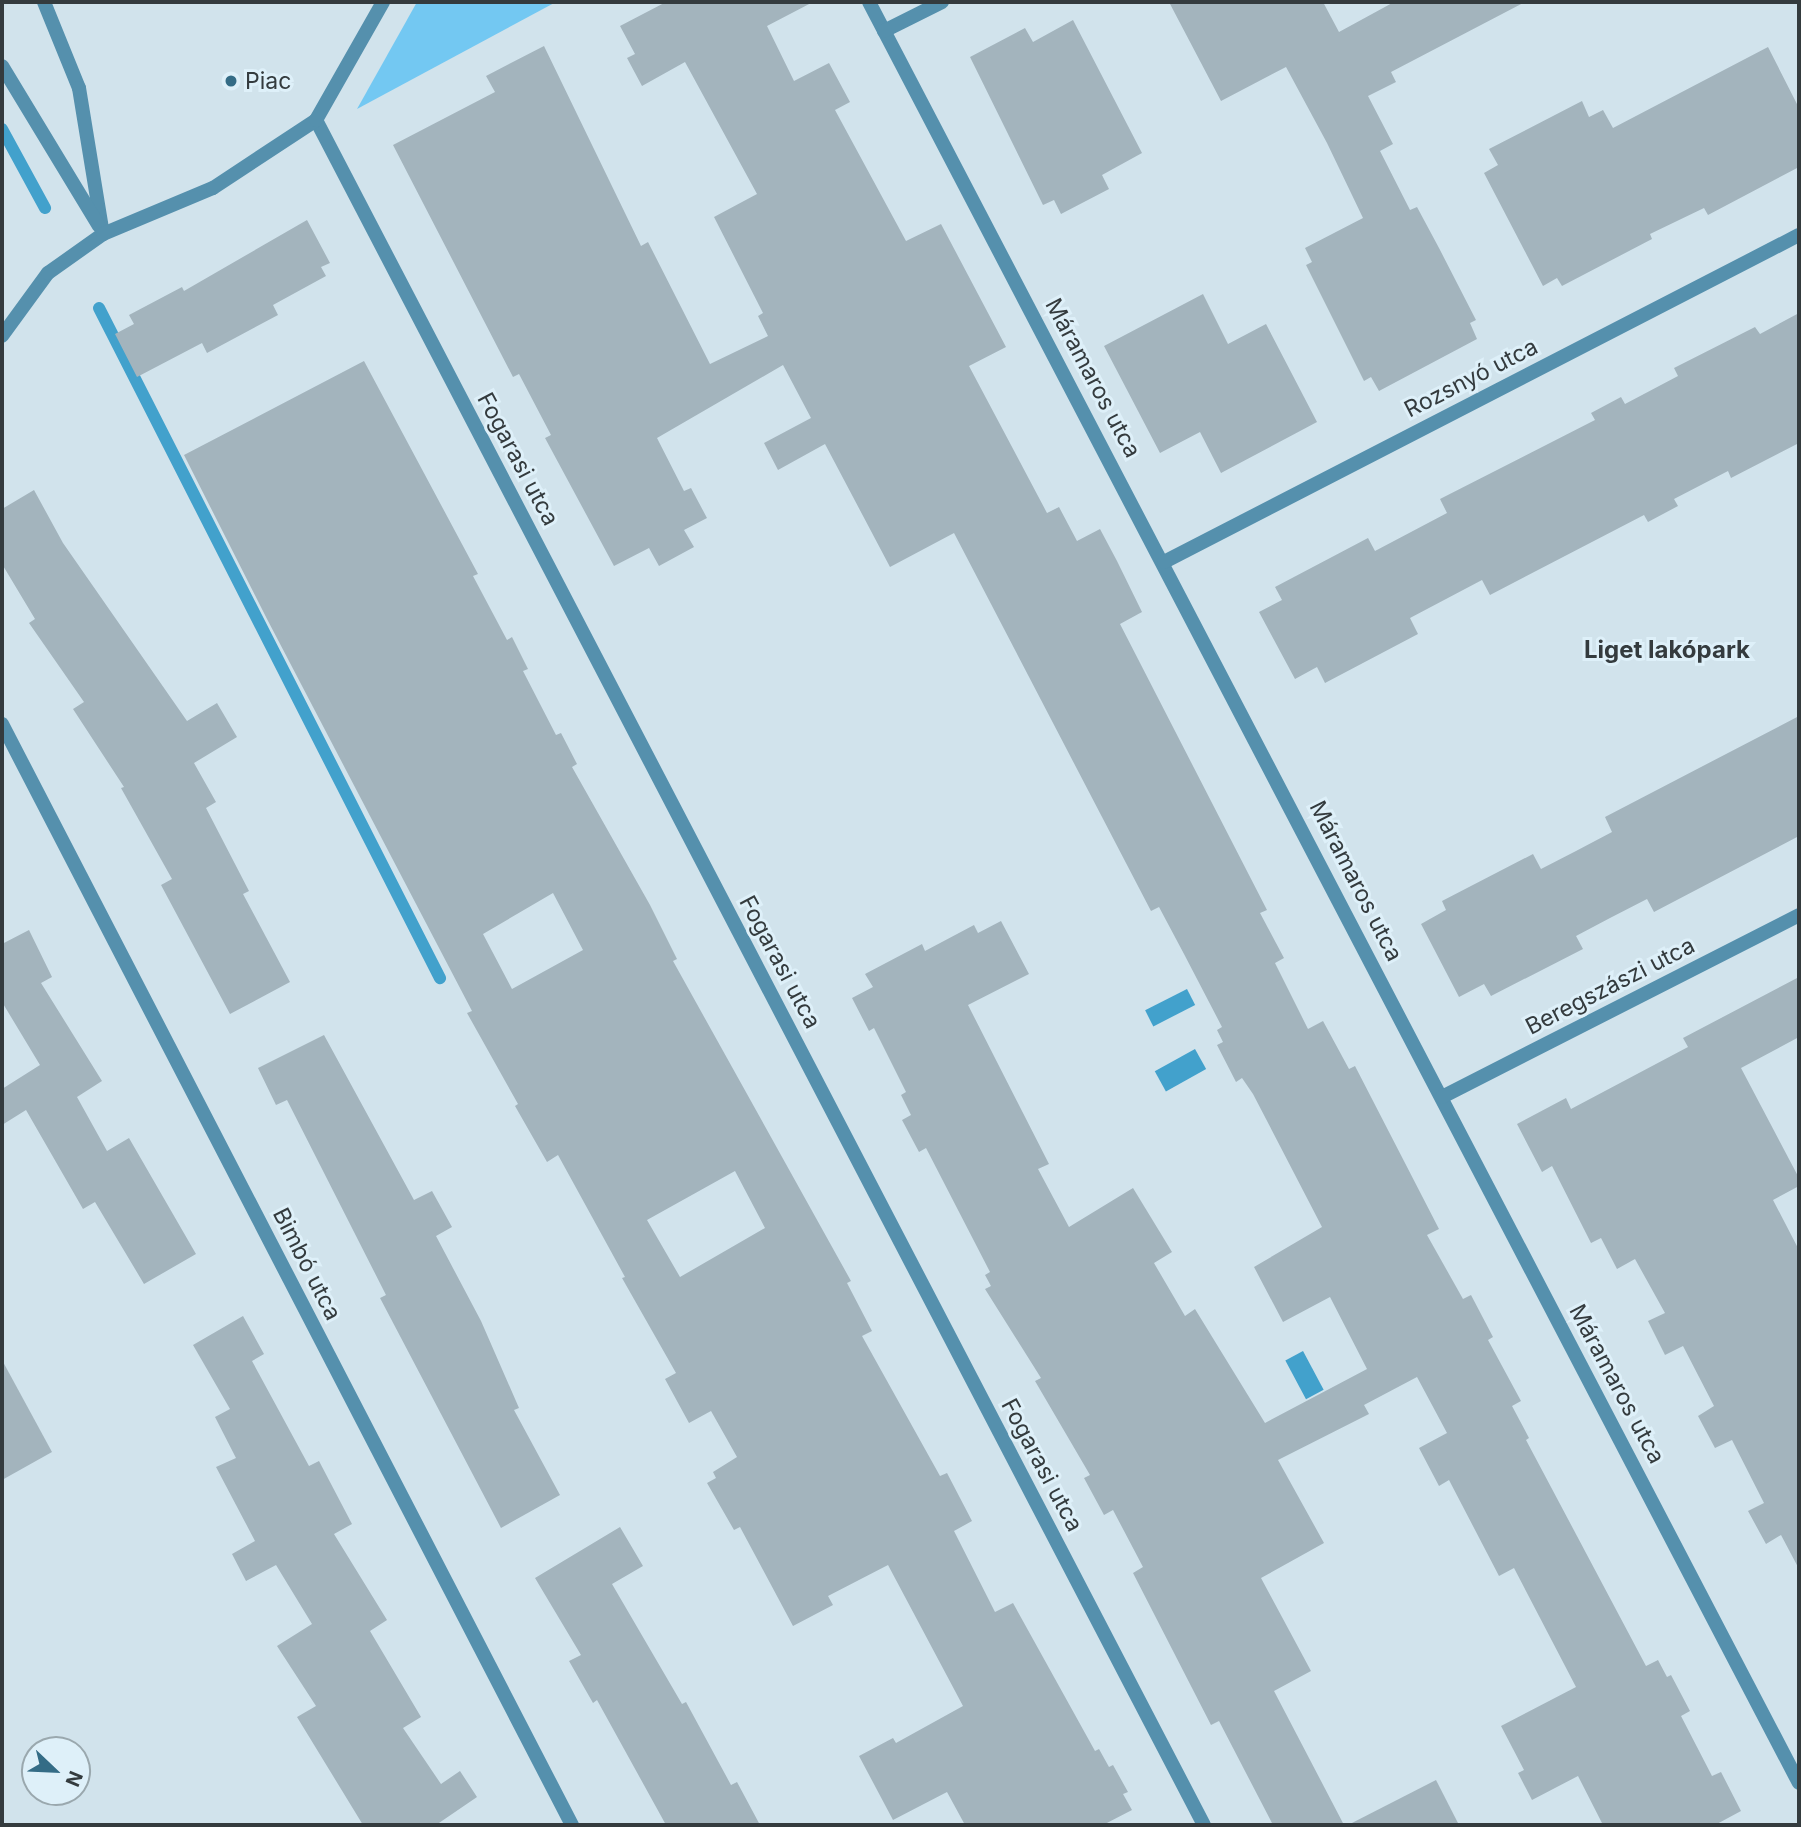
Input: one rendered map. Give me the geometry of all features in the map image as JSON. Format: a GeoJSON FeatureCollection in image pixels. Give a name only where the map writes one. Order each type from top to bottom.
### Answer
{"type":"FeatureCollection","features":[{"type":"Feature","properties":{"kind":"street"},"geometry":{"type":"LineString","coordinates":[[44,2],[79,89],[103,234]]}},
{"type":"Feature","properties":{"kind":"street"},"geometry":{"type":"LineString","coordinates":[[2,336],[48,273],[103,234],[212,188],[316,120],[383,2]]}},
{"type":"Feature","properties":{"kind":"street","name":"Máramaros utca"},"geometry":{"type":"LineString","coordinates":[[869,2],[1164,562],[1799,1783]]}},
{"type":"Feature","properties":{"kind":"street"},"geometry":{"type":"LineString","coordinates":[[884,32],[942,2]]}},
{"type":"Feature","properties":{"kind":"street"},"geometry":{"type":"LineString","coordinates":[[2,66],[103,234]]}},
{"type":"Feature","properties":{"kind":"street","name":"Fogarasi utca"},"geometry":{"type":"LineString","coordinates":[[316,120],[1204,1825]]}},
{"type":"Feature","properties":{"kind":"street","name":"Rozsnyó utca"},"geometry":{"type":"LineString","coordinates":[[1164,562],[1799,235]]}},
{"type":"Feature","properties":{"kind":"street","name":"Bimbó utca"},"geometry":{"type":"LineString","coordinates":[[2,724],[572,1825]]}},
{"type":"Feature","properties":{"kind":"street","name":"Beregszászi utca"},"geometry":{"type":"LineString","coordinates":[[1442,1097],[1799,915]]}},
{"type":"Feature","properties":{"kind":"shaded area"},"geometry":{"type":"Polygon","coordinates":[[[417,2],[556,2],[357,109],[417,2]]]}},
{"type":"Feature","properties":{"kind":"shaded area"},"geometry":{"type":"Polygon","coordinates":[[[1187,989],[1195,1005],[1153,1026],[1145,1010],[1187,989]]]}},
{"type":"Feature","properties":{"kind":"shaded area"},"geometry":{"type":"Polygon","coordinates":[[[1195,1049],[1206,1069],[1166,1091],[1155,1071],[1195,1049]]]}},
{"type":"Feature","properties":{"kind":"shaded area"},"geometry":{"type":"Polygon","coordinates":[[[1303,1351],[1324,1390],[1306,1399],[1285,1360],[1303,1351]]]}},
{"type":"Feature","properties":{"kind":"building"},"geometry":{"type":"Polygon","coordinates":[[[666,2],[813,2],[767,26],[794,81],[829,63],[850,102],[835,110],[906,241],[941,224],[1006,347],[969,366],[1047,513],[1059,507],[1077,541],[1100,529],[1142,612],[1120,624],[1267,910],[1260,913],[1284,958],[1275,963],[1308,1029],[1323,1021],[1349,1069],[1355,1066],[1439,1229],[1427,1235],[1463,1299],[1471,1295],[1493,1337],[1488,1340],[1521,1401],[1512,1406],[1529,1438],[1526,1440],[1646,1666],[1658,1660],[1667,1677],[1671,1675],[1690,1711],[1681,1716],[1712,1776],[1721,1772],[1741,1811],[1715,1825],[1603,1825],[1578,1776],[1532,1800],[1518,1773],[1524,1770],[1501,1726],[1576,1687],[1514,1568],[1499,1576],[1449,1480],[1439,1486],[1419,1448],[1447,1433],[1417,1377],[1364,1405],[1369,1414],[1278,1460],[1324,1543],[1261,1578],[1311,1671],[1274,1691],[1344,1825],[1273,1825],[1219,1721],[1211,1725],[1133,1573],[1143,1567],[1113,1510],[1104,1515],[1084,1478],[1090,1475],[1035,1381],[1041,1378],[985,1289],[991,1286],[985,1275],[990,1272],[926,1148],[919,1152],[902,1120],[911,1115],[901,1095],[906,1092],[874,1028],[869,1031],[852,998],[873,987],[865,974],[922,944],[925,951],[974,925],[978,933],[1001,921],[1029,974],[968,1005],[1049,1164],[1038,1169],[1069,1227],[1133,1188],[1172,1252],[1154,1263],[1185,1316],[1195,1309],[1265,1423],[1367,1369],[1330,1297],[1283,1322],[1254,1267],[1322,1227],[1253,1094],[1242,1078],[1236,1082],[1217,1045],[1223,1042],[1217,1030],[1222,1027],[1159,907],[1151,911],[954,533],[890,567],[825,444],[778,470],[764,443],[811,418],[783,365],[657,438],[684,491],[691,488],[707,518],[684,530],[694,547],[659,566],[649,548],[614,566],[545,438],[551,435],[519,374],[513,377],[393,145],[495,92],[486,76],[544,46],[641,246],[648,242],[710,364],[768,336],[758,316],[763,313],[714,217],[757,194],[685,62],[642,86],[627,58],[635,54],[620,26],[666,2]]]}},
{"type":"Feature","properties":{"kind":"building"},"geometry":{"type":"Polygon","coordinates":[[[1169,2],[1323,2],[1339,32],[1394,2],[1525,2],[1391,72],[1396,82],[1368,96],[1393,144],[1380,151],[1410,210],[1417,207],[1439,248],[1476,320],[1470,323],[1477,339],[1379,391],[1371,377],[1364,381],[1306,265],[1312,262],[1305,248],[1363,218],[1327,143],[1286,67],[1221,101],[1169,2]]]}},
{"type":"Feature","properties":{"kind":"building"},"geometry":{"type":"Polygon","coordinates":[[[1073,20],[1142,153],[1102,175],[1109,189],[1061,214],[1054,200],[1043,205],[970,57],[1025,28],[1033,42],[1073,20]]]}},
{"type":"Feature","properties":{"kind":"building"},"geometry":{"type":"Polygon","coordinates":[[[1768,47],[1799,108],[1799,167],[1708,215],[1704,208],[1650,234],[1652,239],[1562,286],[1557,278],[1543,286],[1484,173],[1498,165],[1489,149],[1582,101],[1589,117],[1603,110],[1613,128],[1768,47]]]}},
{"type":"Feature","properties":{"kind":"building"},"geometry":{"type":"Polygon","coordinates":[[[307,220],[330,263],[321,267],[326,276],[273,305],[278,315],[207,353],[202,343],[137,377],[115,334],[134,324],[129,315],[182,287],[184,291],[307,220]]]}},
{"type":"Feature","properties":{"kind":"building"},"geometry":{"type":"Polygon","coordinates":[[[1203,294],[1228,344],[1266,324],[1317,422],[1221,473],[1200,432],[1160,453],[1104,346],[1203,294]]]}},
{"type":"Feature","properties":{"kind":"building"},"geometry":{"type":"Polygon","coordinates":[[[1799,313],[1799,443],[1731,478],[1728,471],[1674,499],[1678,506],[1648,522],[1644,515],[1490,595],[1482,580],[1410,618],[1418,634],[1325,683],[1317,667],[1295,679],[1259,612],[1282,600],[1275,587],[1368,538],[1375,551],[1447,513],[1440,499],[1595,420],[1591,413],[1621,397],[1625,404],[1678,376],[1674,368],[1755,327],[1760,334],[1799,313]]]}},
{"type":"Feature","properties":{"kind":"building"},"geometry":{"type":"Polygon","coordinates":[[[364,361],[478,574],[473,576],[507,640],[512,637],[528,669],[523,671],[556,735],[561,733],[577,764],[572,767],[650,905],[677,959],[673,961],[851,1281],[847,1283],[872,1331],[862,1336],[940,1476],[947,1473],[972,1521],[954,1531],[995,1612],[1013,1603],[1095,1751],[1099,1749],[1109,1767],[1113,1765],[1128,1792],[1123,1794],[1132,1810],[1103,1825],[965,1825],[947,1792],[893,1820],[859,1756],[893,1738],[896,1743],[963,1706],[888,1565],[828,1596],[833,1605],[793,1626],[740,1527],[734,1530],[707,1483],[716,1478],[713,1472],[737,1457],[711,1411],[689,1423],[665,1379],[676,1373],[622,1278],[625,1277],[558,1155],[547,1162],[515,1106],[518,1104],[467,1013],[472,1011],[184,455],[364,361]],[[553,893],[483,934],[512,989],[583,950],[553,893]],[[735,1171],[647,1220],[680,1277],[765,1228],[735,1171]]]}},
{"type":"Feature","properties":{"kind":"building"},"geometry":{"type":"Polygon","coordinates":[[[34,490],[63,543],[187,721],[217,703],[237,737],[194,763],[216,802],[206,808],[249,891],[243,894],[290,982],[230,1014],[161,885],[172,879],[121,788],[124,787],[73,709],[84,702],[29,623],[35,619],[2,564],[2,509],[34,490]]]}},
{"type":"Feature","properties":{"kind":"building"},"geometry":{"type":"Polygon","coordinates":[[[1799,716],[1799,836],[1654,912],[1647,899],[1610,918],[1576,936],[1583,949],[1491,996],[1484,984],[1459,997],[1421,924],[1446,910],[1442,901],[1533,854],[1541,869],[1576,851],[1612,832],[1605,817],[1799,716]]]}},
{"type":"Feature","properties":{"kind":"building"},"geometry":{"type":"Polygon","coordinates":[[[29,930],[52,977],[41,983],[102,1081],[77,1097],[107,1151],[129,1138],[196,1254],[144,1284],[95,1202],[83,1209],[26,1110],[2,1125],[2,1089],[40,1065],[2,1002],[2,944],[29,930]]]}},
{"type":"Feature","properties":{"kind":"building"},"geometry":{"type":"Polygon","coordinates":[[[1799,977],[1799,1037],[1741,1068],[1799,1178],[1799,1186],[1773,1200],[1799,1250],[1799,1569],[1781,1535],[1766,1544],[1748,1511],[1764,1503],[1732,1440],[1715,1448],[1698,1416],[1714,1406],[1683,1346],[1665,1355],[1648,1321],[1665,1313],[1635,1259],[1617,1269],[1601,1238],[1591,1243],[1552,1166],[1542,1172],[1517,1124],[1566,1098],[1571,1109],[1688,1047],[1683,1038],[1799,977]]]}},
{"type":"Feature","properties":{"kind":"building"},"geometry":{"type":"Polygon","coordinates":[[[324,1035],[414,1200],[432,1191],[452,1227],[436,1236],[481,1321],[519,1408],[514,1410],[560,1495],[501,1528],[380,1298],[386,1295],[287,1100],[276,1105],[258,1068],[324,1035]]]}},
{"type":"Feature","properties":{"kind":"building"},"geometry":{"type":"Polygon","coordinates":[[[243,1316],[264,1354],[252,1361],[309,1466],[319,1461],[352,1524],[334,1534],[387,1620],[370,1631],[421,1717],[403,1728],[441,1784],[460,1771],[477,1797],[436,1825],[363,1825],[297,1717],[316,1706],[277,1646],[312,1624],[276,1565],[246,1581],[232,1554],[255,1541],[216,1467],[236,1458],[215,1417],[230,1409],[193,1345],[243,1316]]]}},
{"type":"Feature","properties":{"kind":"building"},"geometry":{"type":"Polygon","coordinates":[[[2,1360],[52,1452],[2,1480],[2,1360]]]}},
{"type":"Feature","properties":{"kind":"building"},"geometry":{"type":"Polygon","coordinates":[[[620,1527],[643,1566],[612,1584],[682,1704],[686,1702],[731,1785],[737,1782],[760,1825],[666,1825],[597,1700],[593,1703],[569,1661],[581,1655],[535,1578],[620,1527]]]}},
{"type":"Feature","properties":{"kind":"building"},"geometry":{"type":"Polygon","coordinates":[[[1436,1780],[1459,1825],[1348,1825],[1436,1780]]]}},
{"type":"Feature","properties":{"kind":"waterway"},"geometry":{"type":"LineString","coordinates":[[2,129],[45,208]]}},
{"type":"Feature","properties":{"kind":"waterway"},"geometry":{"type":"LineString","coordinates":[[99,308],[440,978]]}},
{"type":"Feature","properties":{"kind":"place","name":"Piac"},"geometry":{"type":"Point","coordinates":[231,81]}},
{"type":"Feature","properties":{"kind":"district","name":"Liget lakópark"},"geometry":{"type":"Point","coordinates":[1667,650]}}]}
